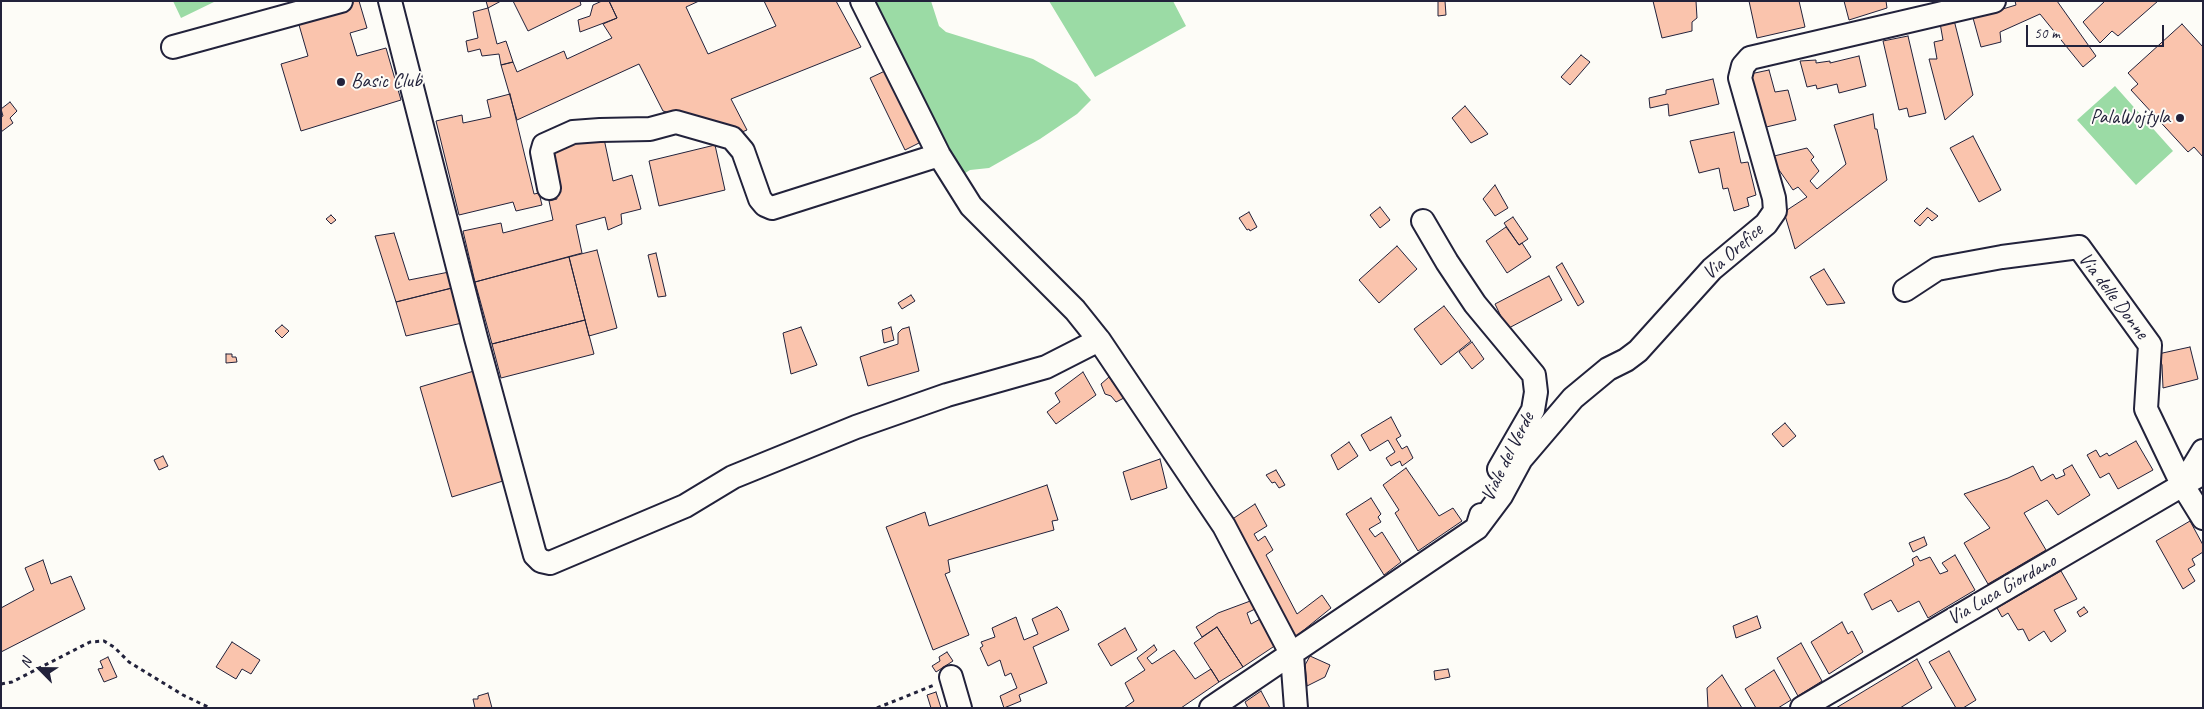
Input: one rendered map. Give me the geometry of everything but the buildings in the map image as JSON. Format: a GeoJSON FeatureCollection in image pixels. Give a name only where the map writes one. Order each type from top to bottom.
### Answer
{"type":"FeatureCollection","features":[{"type":"Feature","properties":{"kind":"street"},"geometry":{"type":"LineString","coordinates":[[173,47],[341,1]]}},
{"type":"Feature","properties":{"kind":"street"},"geometry":{"type":"LineString","coordinates":[[390,1],[476,338],[532,546],[535,555],[541,560],[550,564],[685,506],[733,476],[856,427],[947,394],[1046,367],[1099,340]]}},
{"type":"Feature","properties":{"kind":"street"},"geometry":{"type":"LineString","coordinates":[[862,1],[939,155],[971,206],[1075,310],[1099,340],[1224,526],[1292,654],[1296,708]]}},
{"type":"Feature","properties":{"kind":"street","name":"Via Orefice"},"geometry":{"type":"LineString","coordinates":[[1476,528],[1501,496],[1521,459],[1573,398],[1608,369],[1626,360],[1638,351],[1712,269],[1766,224],[1775,211],[1774,198],[1740,78],[1743,66],[1750,58],[1994,1]]}},
{"type":"Feature","properties":{"kind":"street"},"geometry":{"type":"LineString","coordinates":[[549,188],[542,152],[544,145],[573,132],[650,129],[676,122],[732,138],[743,151],[760,199],[764,205],[772,208],[939,155]]}},
{"type":"Feature","properties":{"kind":"street","name":"Viale del Verde"},"geometry":{"type":"LineString","coordinates":[[1212,708],[1476,528],[1492,482],[1532,410],[1536,392],[1534,375],[1475,304],[1423,221]]}},
{"type":"Feature","properties":{"kind":"street","name":"Via delle Donne"},"geometry":{"type":"LineString","coordinates":[[1905,290],[1937,269],[2002,257],[2079,247],[2150,345],[2146,409],[2182,484]]}},
{"type":"Feature","properties":{"kind":"street"},"geometry":{"type":"LineString","coordinates":[[2203,451],[2182,484],[2203,518]]}},
{"type":"Feature","properties":{"kind":"street","name":"Via Luca Giordano"},"geometry":{"type":"LineString","coordinates":[[1802,708],[2203,473]]}},
{"type":"Feature","properties":{"kind":"street"},"geometry":{"type":"LineString","coordinates":[[951,678],[960,708]]}},
{"type":"Feature","properties":{"kind":"path"},"geometry":{"type":"LineString","coordinates":[[1,684],[12,682],[90,642],[104,641],[114,647],[129,662],[183,695],[210,708]]}},
{"type":"Feature","properties":{"kind":"path"},"geometry":{"type":"LineString","coordinates":[[877,708],[951,678]]}},
{"type":"Feature","properties":{"kind":"green space"},"geometry":{"type":"Polygon","coordinates":[[[173,1],[216,1],[181,18],[173,1]]]}},
{"type":"Feature","properties":{"kind":"green space"},"geometry":{"type":"Polygon","coordinates":[[[869,1],[931,1],[939,26],[946,32],[1033,59],[1077,84],[1091,100],[1077,114],[1040,139],[989,168],[970,170],[962,175],[869,1]]]}},
{"type":"Feature","properties":{"kind":"green space"},"geometry":{"type":"Polygon","coordinates":[[[1049,1],[1173,1],[1186,26],[1095,77],[1049,1]]]}},
{"type":"Feature","properties":{"kind":"green space"},"geometry":{"type":"Polygon","coordinates":[[[2115,86],[2173,151],[2136,185],[2077,120],[2115,86]]]}},
{"type":"Feature","properties":{"kind":"place","name":"Basic Club"},"geometry":{"type":"Point","coordinates":[341,82]}},
{"type":"Feature","properties":{"kind":"place","name":"PalaWojtyla"},"geometry":{"type":"Point","coordinates":[2180,118]}}]}
